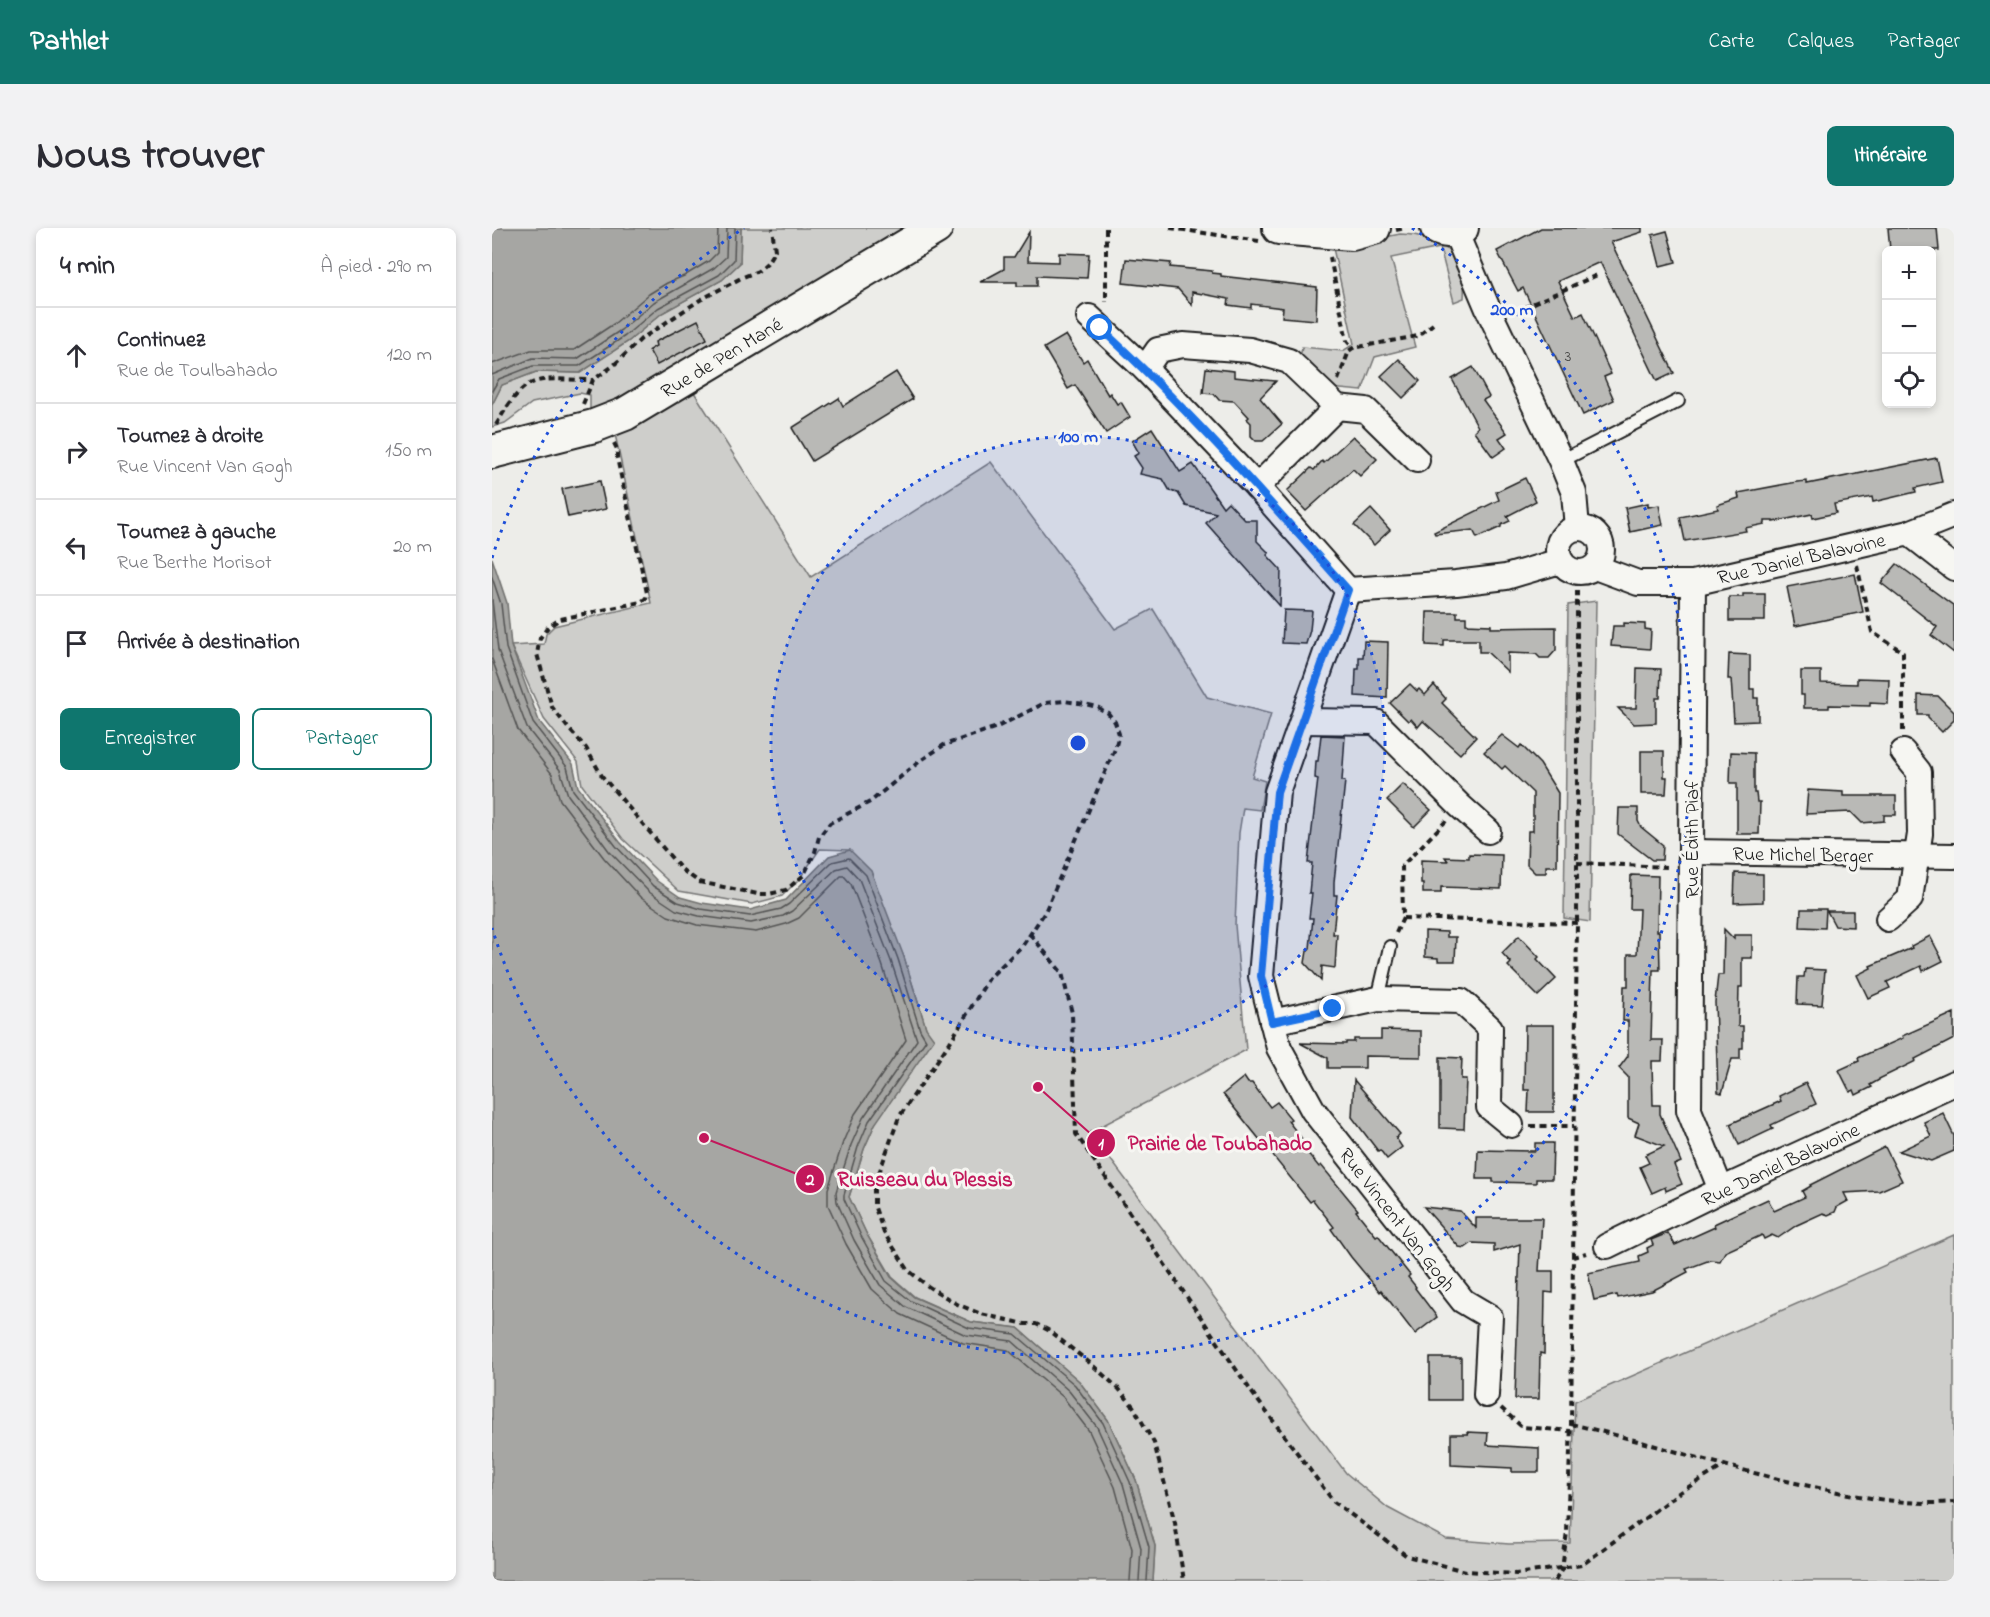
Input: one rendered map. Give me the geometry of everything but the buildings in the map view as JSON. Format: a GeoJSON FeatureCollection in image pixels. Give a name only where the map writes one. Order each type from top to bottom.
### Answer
{"type":"FeatureCollection","features":[{"type":"Feature","properties":{"kind":"street","name":"Rue de Pen Mané"},"geometry":{"type":"LineString","coordinates":[[495,451],[594,426],[625,414],[936,228]]}},
{"type":"Feature","properties":{"kind":"street"},"geometry":{"type":"LineString","coordinates":[[1279,228],[1352,234],[1374,228]]}},
{"type":"Feature","properties":{"kind":"street"},"geometry":{"type":"LineString","coordinates":[[1451,229],[1561,461],[1574,493],[1577,528]]}},
{"type":"Feature","properties":{"kind":"street"},"geometry":{"type":"LineString","coordinates":[[1093,321],[1145,369],[1257,487],[1348,590],[1456,583],[1577,567],[1602,555],[1600,541],[1591,531],[1577,528],[1569,531],[1558,544],[1558,553],[1577,567],[1638,583],[1693,583]]}},
{"type":"Feature","properties":{"kind":"street"},"geometry":{"type":"LineString","coordinates":[[1145,369],[1158,350],[1184,345],[1250,350],[1289,361],[1337,407],[1366,410],[1417,460]]}},
{"type":"Feature","properties":{"kind":"street"},"geometry":{"type":"LineString","coordinates":[[1257,487],[1337,407]]}},
{"type":"Feature","properties":{"kind":"street","name":"Rue Daniel Balavoine"},"geometry":{"type":"LineString","coordinates":[[1693,583],[1909,533],[1954,515]]}},
{"type":"Feature","properties":{"kind":"street","name":"Rue Daniel Balavoine"},"geometry":{"type":"LineString","coordinates":[[1909,533],[1954,568]]}},
{"type":"Feature","properties":{"kind":"street","name":"Rue Édith Piaf"},"geometry":{"type":"LineString","coordinates":[[1693,583],[1689,1110],[1721,1190]]}},
{"type":"Feature","properties":{"kind":"street","name":"Rue Vincent Van Gogh"},"geometry":{"type":"LineString","coordinates":[[1348,590],[1277,792],[1261,976],[1279,1048],[1313,1110],[1463,1301],[1490,1317],[1486,1395]]}},
{"type":"Feature","properties":{"kind":"street"},"geometry":{"type":"LineString","coordinates":[[1303,720],[1376,722],[1488,831]]}},
{"type":"Feature","properties":{"kind":"street"},"geometry":{"type":"LineString","coordinates":[[1888,919],[1910,899],[1920,834],[1919,772],[1902,752]]}},
{"type":"Feature","properties":{"kind":"street","name":"Rue Michel Berger"},"geometry":{"type":"LineString","coordinates":[[1691,860],[1954,856]]}},
{"type":"Feature","properties":{"kind":"street"},"geometry":{"type":"LineString","coordinates":[[1272,1022],[1378,999],[1461,1001],[1490,1028],[1490,1107],[1511,1125]]}},
{"type":"Feature","properties":{"kind":"street","name":"Rue Daniel Balavoine"},"geometry":{"type":"LineString","coordinates":[[1607,1246],[1721,1190],[1954,1083]]}},
{"type":"Feature","properties":{"kind":"lane"},"geometry":{"type":"LineString","coordinates":[[1561,461],[1678,401]]}},
{"type":"Feature","properties":{"kind":"lane"},"geometry":{"type":"LineString","coordinates":[[1378,999],[1390,947]]}},
{"type":"Feature","properties":{"kind":"path"},"geometry":{"type":"LineString","coordinates":[[495,451],[494,432],[518,391],[540,379],[593,380],[613,366],[641,339],[679,313],[758,271],[767,263],[775,250],[772,228]]}},
{"type":"Feature","properties":{"kind":"path"},"geometry":{"type":"LineString","coordinates":[[1093,321],[1106,306],[1106,228]]}},
{"type":"Feature","properties":{"kind":"path"},"geometry":{"type":"LineString","coordinates":[[1330,255],[1347,341],[1353,348]]}},
{"type":"Feature","properties":{"kind":"path"},"geometry":{"type":"LineString","coordinates":[[1494,321],[1597,275]]}},
{"type":"Feature","properties":{"kind":"path"},"geometry":{"type":"LineString","coordinates":[[1337,407],[1335,388],[1349,351],[1353,348],[1418,336],[1433,324]]}},
{"type":"Feature","properties":{"kind":"path"},"geometry":{"type":"LineString","coordinates":[[594,426],[609,436],[617,449],[617,458],[647,593],[646,598],[641,602],[560,619],[548,627],[540,638],[537,654],[552,707],[586,748],[602,776],[681,869],[699,882],[758,894],[786,890],[804,875],[819,837],[830,823],[870,802],[920,761],[944,745],[997,727],[1045,703],[1064,701],[1085,704],[1108,713],[1115,722],[1119,734],[1115,749],[1045,912],[1023,945],[989,978],[950,1042],[899,1117],[874,1187],[874,1205],[884,1233],[909,1271],[929,1287],[957,1304],[981,1314],[1025,1324],[1036,1324],[1048,1330],[1090,1364],[1133,1406],[1154,1443],[1175,1523],[1184,1581]]}},
{"type":"Feature","properties":{"kind":"path"},"geometry":{"type":"LineString","coordinates":[[1853,546],[1872,632],[1903,652],[1902,752]]}},
{"type":"Feature","properties":{"kind":"path"},"geometry":{"type":"LineString","coordinates":[[1555,1581],[1562,1569],[1567,1532],[1571,1431],[1577,923],[1577,567]]}},
{"type":"Feature","properties":{"kind":"path"},"geometry":{"type":"LineString","coordinates":[[1390,947],[1403,918],[1402,866],[1460,806]]}},
{"type":"Feature","properties":{"kind":"path"},"geometry":{"type":"LineString","coordinates":[[1577,863],[1691,860]]}},
{"type":"Feature","properties":{"kind":"path"},"geometry":{"type":"LineString","coordinates":[[1403,918],[1577,923]]}},
{"type":"Feature","properties":{"kind":"path"},"geometry":{"type":"LineString","coordinates":[[1030,934],[1062,973],[1072,1012],[1076,1134],[1253,1394],[1334,1502],[1407,1556],[1465,1571],[1516,1574],[1582,1565],[1680,1492],[1724,1466]]}},
{"type":"Feature","properties":{"kind":"path"},"geometry":{"type":"LineString","coordinates":[[1511,1125],[1574,1126]]}},
{"type":"Feature","properties":{"kind":"path"},"geometry":{"type":"LineString","coordinates":[[1486,1395],[1522,1427],[1571,1431]]}},
{"type":"Feature","properties":{"kind":"path"},"geometry":{"type":"LineString","coordinates":[[1571,1424],[1755,1474],[1860,1497],[1920,1504],[1954,1502]]}},
{"type":"Feature","properties":{"kind":"shaded area"},"geometry":{"type":"Polygon","coordinates":[[[741,228],[908,228],[635,391],[590,412],[590,395],[580,393],[532,403],[505,423],[492,427],[492,405],[502,385],[536,372],[580,373],[629,341],[662,313],[722,280],[740,263],[741,228]]]}},
{"type":"Feature","properties":{"kind":"shaded area"},"geometry":{"type":"Polygon","coordinates":[[[1400,234],[1428,239],[1449,251],[1461,270],[1464,298],[1454,302],[1440,248],[1391,258],[1415,347],[1375,357],[1362,391],[1330,388],[1300,358],[1302,347],[1343,351],[1354,344],[1333,248],[1400,234]]]}},
{"type":"Feature","properties":{"kind":"shaded area"},"geometry":{"type":"Polygon","coordinates":[[[692,389],[811,577],[991,462],[1115,629],[1153,609],[1207,697],[1271,714],[1252,777],[1265,781],[1260,810],[1243,808],[1239,833],[1235,925],[1246,1050],[1090,1132],[1346,1473],[1388,1508],[1446,1539],[1509,1544],[1570,1543],[1575,1401],[1954,1235],[1954,1581],[1153,1581],[1155,1546],[1136,1480],[1108,1420],[1079,1381],[1018,1328],[971,1322],[915,1297],[892,1277],[866,1233],[849,1197],[864,1149],[875,1124],[926,1028],[904,957],[850,850],[820,849],[800,878],[782,896],[752,904],[679,891],[623,839],[582,785],[578,762],[544,719],[511,646],[544,644],[546,634],[554,626],[651,603],[615,434],[692,389]]]}},
{"type":"Feature","properties":{"kind":"shaded area"},"geometry":{"type":"Polygon","coordinates":[[[1596,601],[1590,922],[1564,918],[1568,605],[1596,601]]]}},
{"type":"Feature","properties":{"kind":"water"},"geometry":{"type":"Polygon","coordinates":[[[492,228],[741,228],[740,263],[722,280],[662,313],[629,341],[580,373],[536,372],[502,385],[492,405],[492,228]]]}},
{"type":"Feature","properties":{"kind":"water"},"geometry":{"type":"Polygon","coordinates":[[[492,558],[507,603],[511,646],[539,721],[573,764],[578,787],[620,842],[657,881],[680,897],[702,903],[750,910],[786,900],[829,856],[850,850],[871,871],[904,957],[926,1028],[934,1039],[875,1124],[864,1149],[849,1197],[891,1277],[914,1297],[971,1322],[1018,1328],[1079,1381],[1108,1420],[1136,1480],[1155,1546],[1153,1581],[492,1581],[492,558]]]}},
{"type":"Feature","properties":{"kind":"place","name":"Prairie de Toubahado"},"geometry":{"type":"Point","coordinates":[1038,1087]}},
{"type":"Feature","properties":{"kind":"place","name":"Ruisseau du Plessis"},"geometry":{"type":"Point","coordinates":[704,1138]}},
{"type":"Feature","properties":{"kind":"route"},"geometry":{"type":"LineString","coordinates":[[1100,328],[1145,369],[1257,487],[1348,590],[1277,792],[1261,976],[1272,1022],[1333,1009]]}}]}
